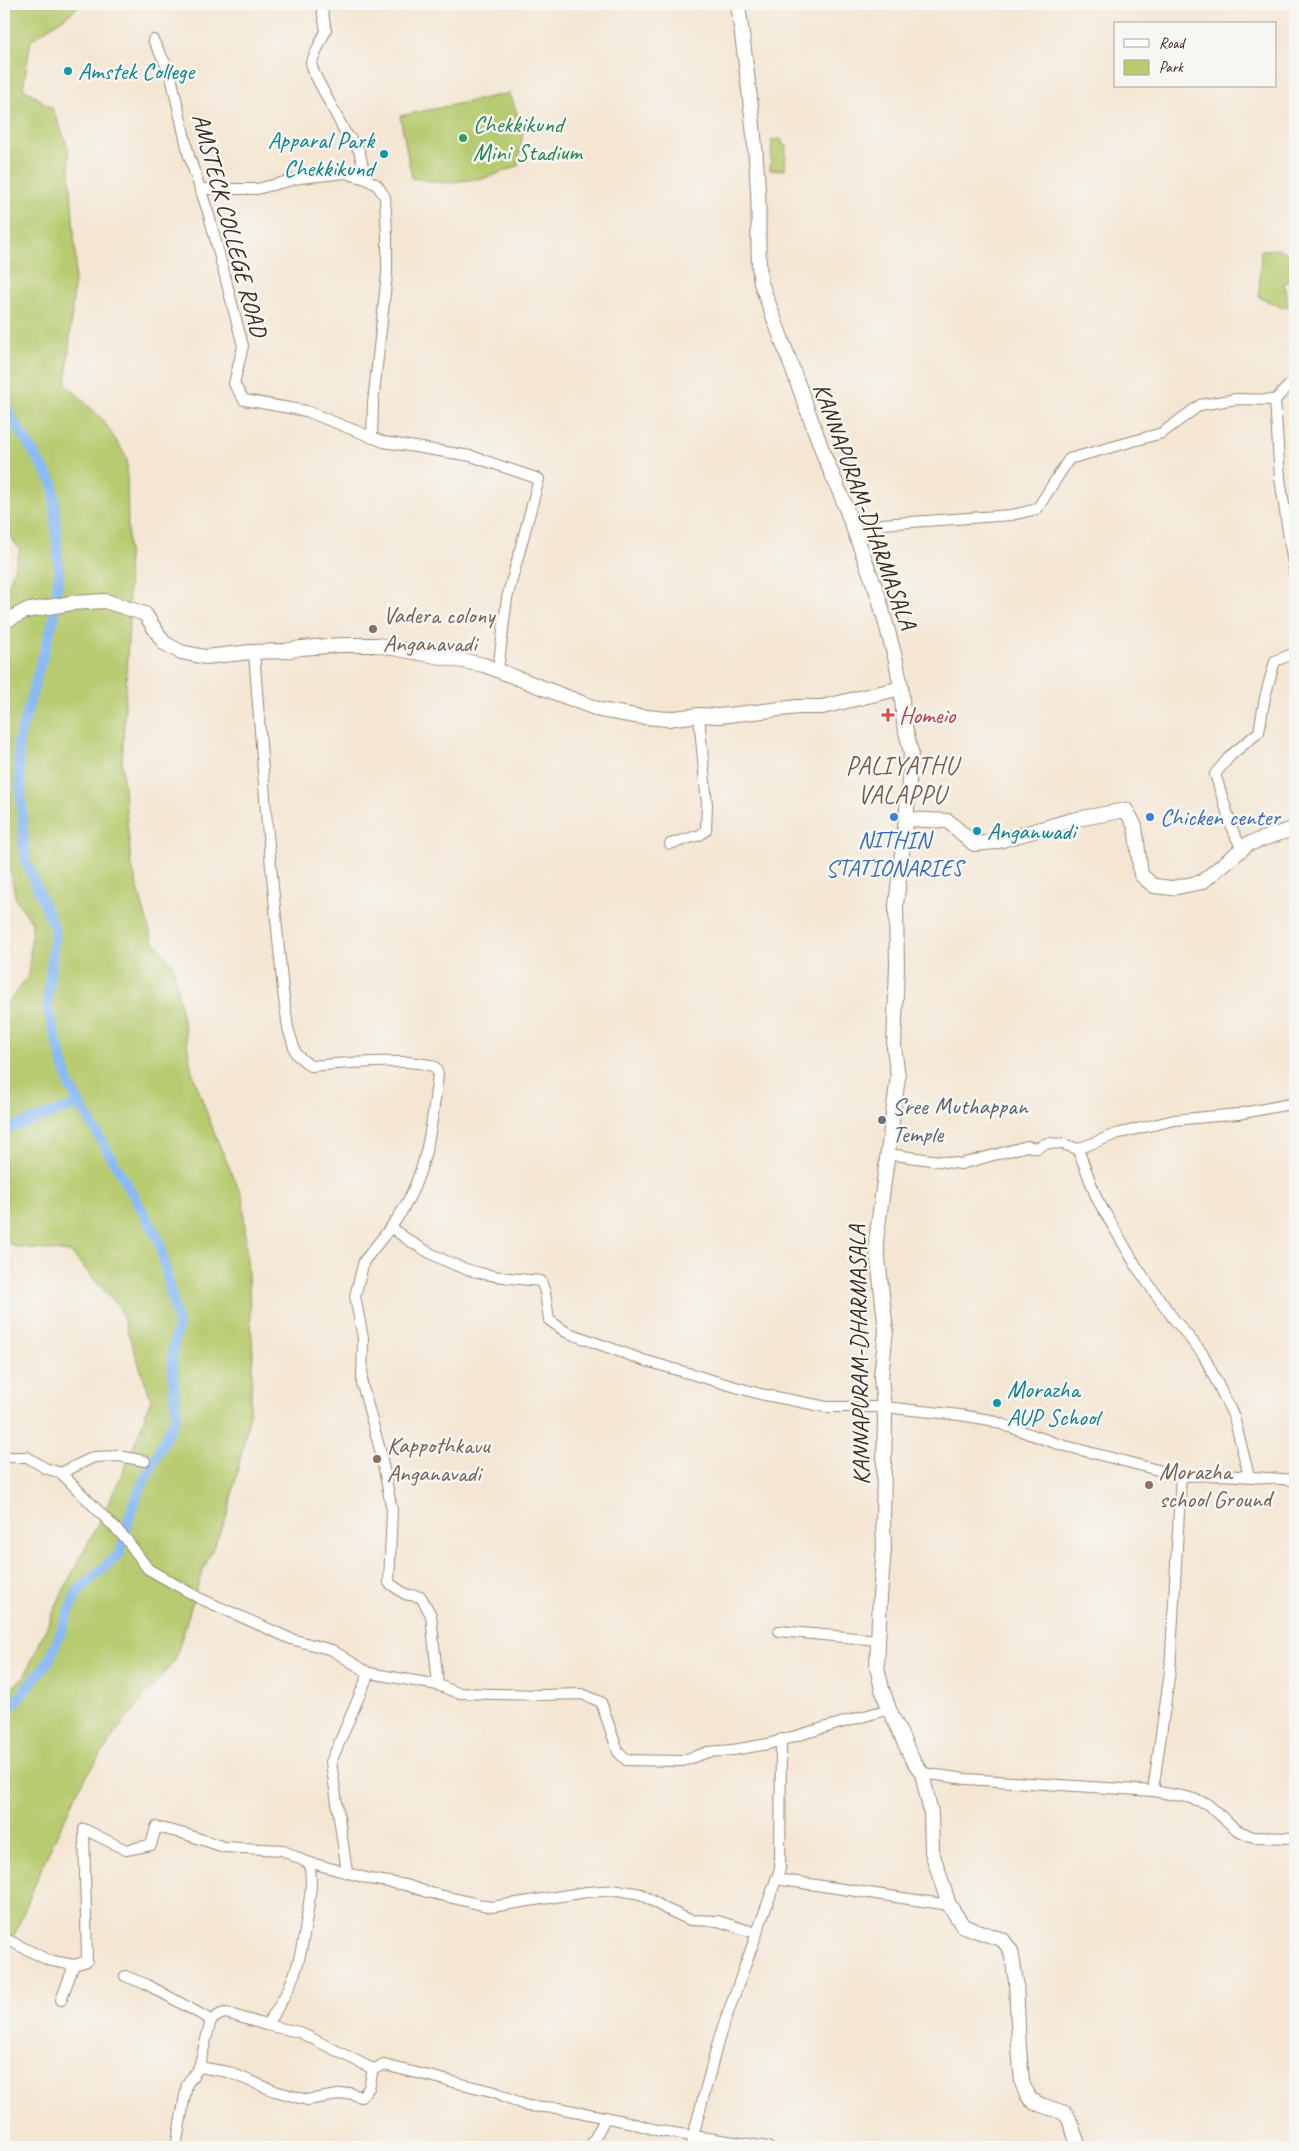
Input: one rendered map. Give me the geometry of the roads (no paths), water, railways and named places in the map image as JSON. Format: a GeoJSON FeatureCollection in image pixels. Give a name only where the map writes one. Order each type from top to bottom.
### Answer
{"type":"FeatureCollection","features":[{"type":"Feature","properties":{"kind":"main road","name":"KANNAPURAM-DHARMASALA"},"geometry":{"type":"LineString","coordinates":[[738,4],[748,75],[756,159],[761,283],[825,458],[856,533],[878,595],[901,688],[904,723],[911,752],[906,819],[896,905],[897,966],[894,1047],[898,1077],[876,1241],[886,1330],[881,1377],[884,1407],[884,1548],[878,1667],[889,1709],[912,1759],[922,1773],[931,1813],[932,1852],[949,1905],[964,1926],[1003,1940],[1011,1951],[1016,1981],[1022,2082],[1026,2093],[1031,2100],[1065,2113],[1079,2147]]}},
{"type":"Feature","properties":{"kind":"main road"},"geometry":{"type":"LineString","coordinates":[[4,622],[25,611],[72,602],[104,601],[145,614],[164,643],[181,652],[205,656],[254,652],[285,652],[301,648],[341,644],[377,645],[484,665],[600,710],[635,716],[667,718],[699,715],[718,716],[798,707],[822,707],[901,688]]}},
{"type":"Feature","properties":{"kind":"main road"},"geometry":{"type":"LineString","coordinates":[[906,819],[948,821],[974,844],[995,842],[1072,820],[1126,810],[1135,826],[1141,875],[1154,886],[1172,888],[1202,882],[1248,844],[1295,828]]}},
{"type":"Feature","properties":{"kind":"street"},"geometry":{"type":"LineString","coordinates":[[321,4],[326,30],[311,64],[328,103],[345,132],[359,150],[366,179]]}},
{"type":"Feature","properties":{"kind":"street","name":"AMSTECK COLLEGE ROAD"},"geometry":{"type":"LineString","coordinates":[[153,40],[170,72],[189,156],[209,215],[243,346],[234,384],[244,400],[306,411],[372,438],[471,456],[539,479],[508,598],[498,670]]}},
{"type":"Feature","properties":{"kind":"street"},"geometry":{"type":"LineString","coordinates":[[201,189],[257,189],[300,178],[345,173],[366,179],[378,185],[385,197],[387,274],[373,403],[372,438]]}},
{"type":"Feature","properties":{"kind":"street"},"geometry":{"type":"LineString","coordinates":[[1295,379],[1275,400],[1280,478],[1295,577]]}},
{"type":"Feature","properties":{"kind":"street"},"geometry":{"type":"LineString","coordinates":[[856,533],[882,524],[1012,515],[1037,510],[1069,459],[1162,433],[1200,406],[1236,398],[1275,400]]}},
{"type":"Feature","properties":{"kind":"street"},"geometry":{"type":"LineString","coordinates":[[254,652],[277,932],[288,1028],[296,1054],[310,1066],[384,1062],[418,1064],[435,1067],[438,1074],[430,1136],[421,1173],[391,1227],[364,1261],[355,1296],[363,1338],[362,1384],[380,1450],[392,1510],[389,1583],[405,1594],[421,1597],[431,1615],[438,1685]]}},
{"type":"Feature","properties":{"kind":"street"},"geometry":{"type":"LineString","coordinates":[[1242,849],[1233,831],[1214,774],[1231,755],[1259,732],[1265,697],[1275,661],[1295,653]]}},
{"type":"Feature","properties":{"kind":"street"},"geometry":{"type":"LineString","coordinates":[[670,844],[700,836],[706,830],[706,805],[699,715]]}},
{"type":"Feature","properties":{"kind":"street"},"geometry":{"type":"LineString","coordinates":[[888,1154],[961,1164],[1027,1146],[1037,1148],[1047,1143],[1063,1144],[1078,1149],[1116,1134],[1174,1120],[1238,1114],[1295,1103]]}},
{"type":"Feature","properties":{"kind":"street"},"geometry":{"type":"LineString","coordinates":[[1078,1149],[1097,1199],[1138,1269],[1173,1318],[1203,1354],[1234,1417],[1249,1476]]}},
{"type":"Feature","properties":{"kind":"street"},"geometry":{"type":"LineString","coordinates":[[391,1227],[403,1237],[439,1257],[478,1273],[541,1281],[545,1292],[549,1320],[566,1332],[643,1360],[760,1394],[827,1407],[884,1407],[990,1420],[1058,1444],[1181,1476],[1223,1475],[1295,1480]]}},
{"type":"Feature","properties":{"kind":"street"},"geometry":{"type":"LineString","coordinates":[[61,1473],[94,1457],[119,1456],[145,1461]]}},
{"type":"Feature","properties":{"kind":"street"},"geometry":{"type":"LineString","coordinates":[[4,1457],[27,1457],[45,1468],[61,1473],[124,1537],[148,1569],[182,1589],[291,1639],[332,1650],[369,1673],[438,1685],[458,1693],[582,1694],[601,1702],[618,1752],[626,1760],[682,1761],[708,1752],[733,1750],[781,1740],[889,1709]]}},
{"type":"Feature","properties":{"kind":"street"},"geometry":{"type":"LineString","coordinates":[[1153,1791],[1170,1671],[1181,1476]]}},
{"type":"Feature","properties":{"kind":"street"},"geometry":{"type":"LineString","coordinates":[[779,1631],[878,1640]]}},
{"type":"Feature","properties":{"kind":"street"},"geometry":{"type":"LineString","coordinates":[[347,1872],[331,1762],[369,1673]]}},
{"type":"Feature","properties":{"kind":"street"},"geometry":{"type":"LineString","coordinates":[[692,2147],[692,2136],[720,2035],[780,1869],[781,1740]]}},
{"type":"Feature","properties":{"kind":"street"},"geometry":{"type":"LineString","coordinates":[[922,1773],[966,1779],[1153,1791],[1187,1797],[1206,1803],[1237,1830],[1253,1837],[1295,1838]]}},
{"type":"Feature","properties":{"kind":"street"},"geometry":{"type":"LineString","coordinates":[[4,1938],[48,1960],[74,1965],[87,1961],[84,1829],[126,1850],[151,1845],[156,1827],[224,1847],[282,1850],[310,1862],[370,1879],[406,1885],[492,1908],[587,1892],[618,1890],[640,1894],[690,1920],[718,1921],[756,1933]]}},
{"type":"Feature","properties":{"kind":"street"},"geometry":{"type":"LineString","coordinates":[[266,2025],[284,1998],[301,1956],[312,1875],[310,1862]]}},
{"type":"Feature","properties":{"kind":"street"},"geometry":{"type":"LineString","coordinates":[[776,1879],[949,1905]]}},
{"type":"Feature","properties":{"kind":"street"},"geometry":{"type":"LineString","coordinates":[[61,2000],[74,1965]]}},
{"type":"Feature","properties":{"kind":"street"},"geometry":{"type":"LineString","coordinates":[[126,1976],[148,1984],[211,2020]]}},
{"type":"Feature","properties":{"kind":"street"},"geometry":{"type":"LineString","coordinates":[[176,2147],[187,2084],[199,2067],[211,2020],[221,2014],[226,2014],[299,2032],[374,2069],[384,2065],[495,2092],[527,2106],[559,2108],[606,2117],[660,2131],[768,2147]]}},
{"type":"Feature","properties":{"kind":"street"},"geometry":{"type":"LineString","coordinates":[[199,2067],[228,2072],[275,2091],[307,2100],[350,2093],[361,2097],[369,2088],[374,2069]]}},
{"type":"Feature","properties":{"kind":"street"},"geometry":{"type":"LineString","coordinates":[[590,2147],[606,2117]]}},
{"type":"Feature","properties":{"kind":"waterway"},"geometry":{"type":"LineString","coordinates":[[4,396],[9,414],[53,483],[59,573],[56,596]]}},
{"type":"Feature","properties":{"kind":"waterway"},"geometry":{"type":"LineString","coordinates":[[4,1716],[49,1661],[77,1592],[120,1553],[133,1504],[176,1416],[172,1354],[178,1325],[159,1239],[70,1087],[47,1007],[55,930],[25,859],[18,743],[55,614]]}},
{"type":"Feature","properties":{"kind":"waterway"},"geometry":{"type":"LineString","coordinates":[[4,1128],[10,1128],[80,1104]]}},
{"type":"Feature","properties":{"kind":"place","name":"Amstek College"},"geometry":{"type":"Point","coordinates":[68,71]}},
{"type":"Feature","properties":{"kind":"place","name":"Chekkikund Mini Stadium"},"geometry":{"type":"Point","coordinates":[463,138]}},
{"type":"Feature","properties":{"kind":"place","name":"Apparal Park Chekkikund"},"geometry":{"type":"Point","coordinates":[384,154]}},
{"type":"Feature","properties":{"kind":"place","name":"Vadera colony Anganavadi"},"geometry":{"type":"Point","coordinates":[373,629]}},
{"type":"Feature","properties":{"kind":"place","name":"Homeio"},"geometry":{"type":"Point","coordinates":[888,715]}},
{"type":"Feature","properties":{"kind":"place","name":"NITHIN STATIONARIES"},"geometry":{"type":"Point","coordinates":[894,817]}},
{"type":"Feature","properties":{"kind":"place","name":"Chicken center"},"geometry":{"type":"Point","coordinates":[1150,817]}},
{"type":"Feature","properties":{"kind":"place","name":"Anganwadi"},"geometry":{"type":"Point","coordinates":[977,831]}},
{"type":"Feature","properties":{"kind":"place","name":"Sree Muthappan Temple"},"geometry":{"type":"Point","coordinates":[882,1120]}},
{"type":"Feature","properties":{"kind":"place","name":"Morazha AUP School"},"geometry":{"type":"Point","coordinates":[997,1403]}},
{"type":"Feature","properties":{"kind":"place","name":"Kappothkavu Anganavadi"},"geometry":{"type":"Point","coordinates":[377,1459]}},
{"type":"Feature","properties":{"kind":"place","name":"Morazha school Ground"},"geometry":{"type":"Point","coordinates":[1149,1485]}},
{"type":"Feature","properties":{"kind":"district","name":"PALIYATHU VALAPPU"},"geometry":{"type":"Point","coordinates":[902,780]}}]}
